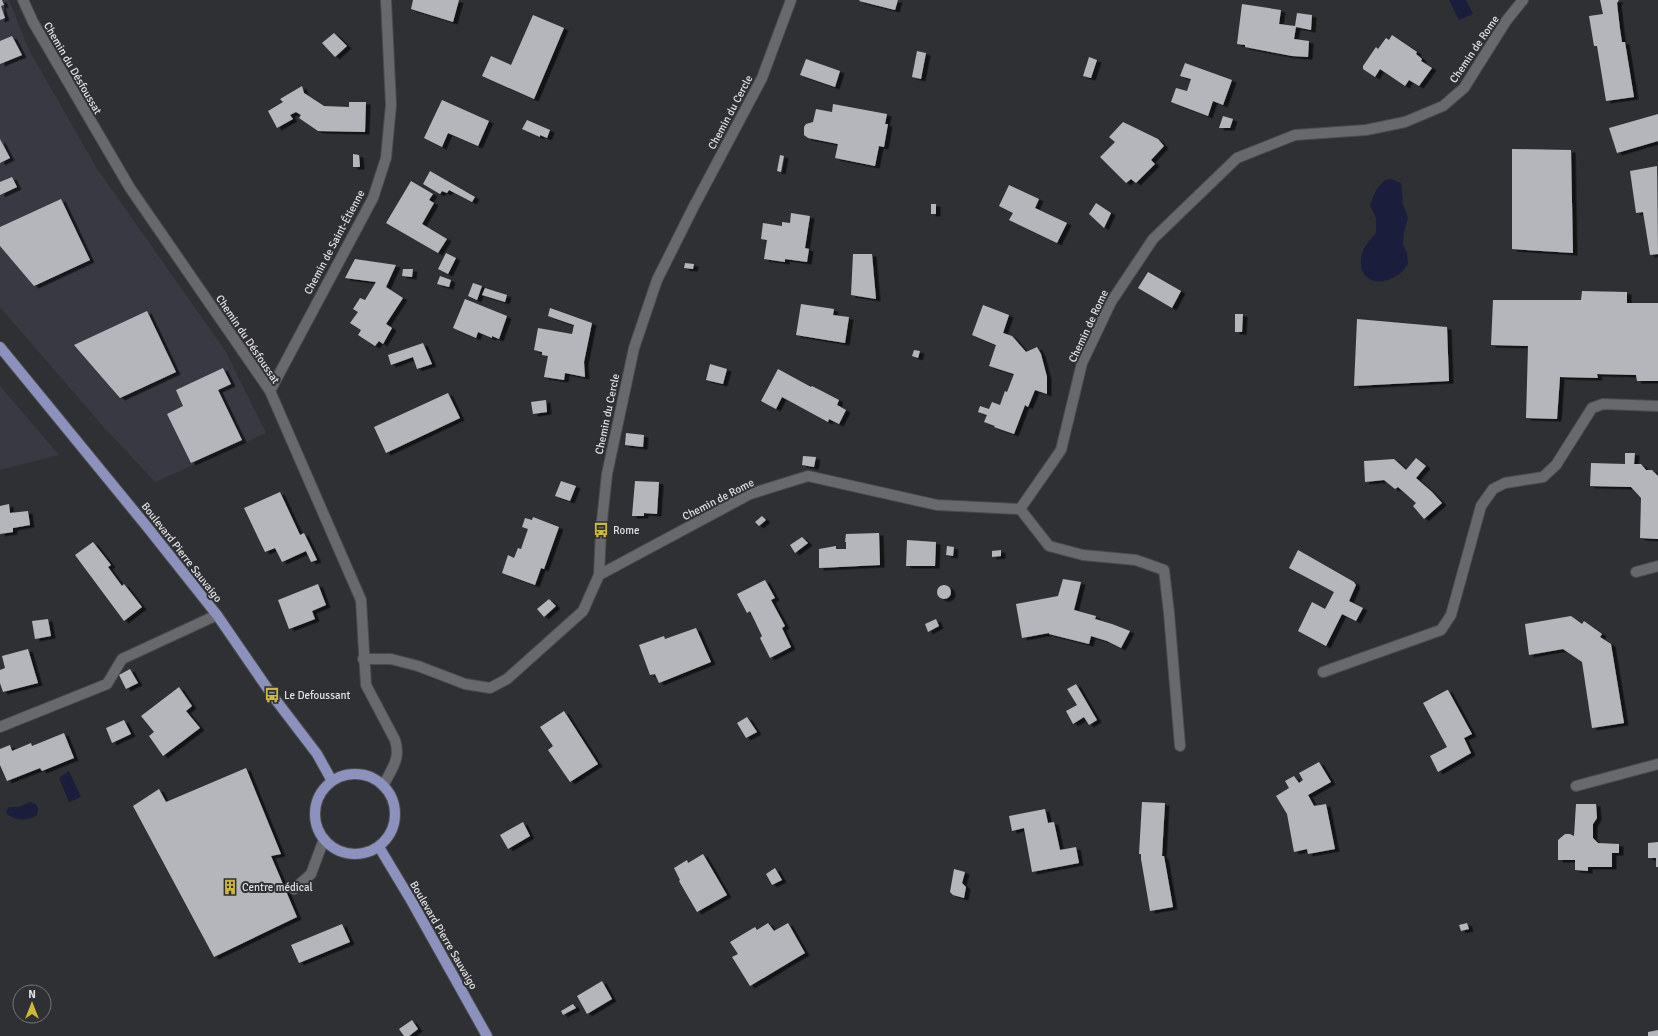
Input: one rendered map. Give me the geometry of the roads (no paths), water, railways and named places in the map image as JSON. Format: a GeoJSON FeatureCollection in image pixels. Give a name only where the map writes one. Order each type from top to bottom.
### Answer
{"type":"FeatureCollection","features":[{"type":"Feature","properties":{"kind":"main road","name":"Boulevard Pierre Sauvaigo"},"geometry":{"type":"LineString","coordinates":[[0,348],[217,615],[272,695],[317,754],[332,781]]}},
{"type":"Feature","properties":{"kind":"main road"},"geometry":{"type":"LineString","coordinates":[[359,774],[372,778],[383,786],[392,797],[395,810],[394,824],[388,837],[378,847],[367,853],[354,855],[342,853],[330,847],[316,826],[314,813],[317,801],[323,789],[332,781],[345,775],[359,774]]}},
{"type":"Feature","properties":{"kind":"main road","name":"Boulevard Pierre Sauvaigo"},"geometry":{"type":"LineString","coordinates":[[378,847],[412,902],[487,1036]]}},
{"type":"Feature","properties":{"kind":"street","name":"Chemin du Désfoussat"},"geometry":{"type":"LineString","coordinates":[[24,0],[33,22],[130,188],[270,391],[361,600],[363,659],[366,685],[395,740],[398,749],[397,758],[383,786]]}},
{"type":"Feature","properties":{"kind":"street","name":"Chemin de Saint-Étienne"},"geometry":{"type":"LineString","coordinates":[[270,391],[373,198],[386,158],[392,105],[386,0]]}},
{"type":"Feature","properties":{"kind":"street","name":"Chemin du Cercle"},"geometry":{"type":"LineString","coordinates":[[363,659],[391,659],[418,666],[465,684],[490,688],[507,679],[583,612],[599,575],[601,530],[607,474],[634,348],[657,280],[693,208],[762,78],[791,0]]}},
{"type":"Feature","properties":{"kind":"street","name":"Chemin de Rome"},"geometry":{"type":"LineString","coordinates":[[599,575],[750,494],[808,476],[937,505],[1020,509],[1062,450],[1082,363],[1111,302],[1153,239],[1237,158],[1295,134],[1366,130],[1404,122],[1443,106],[1464,88],[1506,22],[1523,0]]}},
{"type":"Feature","properties":{"kind":"street"},"geometry":{"type":"LineString","coordinates":[[1323,672],[1441,630],[1451,615],[1481,506],[1493,489],[1506,483],[1543,477],[1556,465],[1592,408],[1603,404],[1658,406]]}},
{"type":"Feature","properties":{"kind":"street"},"geometry":{"type":"LineString","coordinates":[[1020,509],[1049,546],[1083,556],[1136,560],[1164,570],[1180,746]]}},
{"type":"Feature","properties":{"kind":"street"},"geometry":{"type":"LineString","coordinates":[[1636,572],[1658,566]]}},
{"type":"Feature","properties":{"kind":"street"},"geometry":{"type":"LineString","coordinates":[[0,727],[107,684],[122,659],[217,615]]}},
{"type":"Feature","properties":{"kind":"street"},"geometry":{"type":"LineString","coordinates":[[1576,786],[1658,764]]}},
{"type":"Feature","properties":{"kind":"street"},"geometry":{"type":"LineString","coordinates":[[294,889],[311,874],[324,839]]}},
{"type":"Feature","properties":{"kind":"water"},"geometry":{"type":"Polygon","coordinates":[[[1449,0],[1466,0],[1473,14],[1459,20],[1449,0]]]}},
{"type":"Feature","properties":{"kind":"water"},"geometry":{"type":"Polygon","coordinates":[[[1391,179],[1401,183],[1403,204],[1408,218],[1404,232],[1403,245],[1407,253],[1408,264],[1399,274],[1390,279],[1376,281],[1370,279],[1362,270],[1362,254],[1364,248],[1376,233],[1376,218],[1370,205],[1376,190],[1385,180],[1391,179]]]}},
{"type":"Feature","properties":{"kind":"water"},"geometry":{"type":"Polygon","coordinates":[[[69,771],[81,797],[69,802],[59,778],[69,771]]]}},
{"type":"Feature","properties":{"kind":"water"},"geometry":{"type":"Polygon","coordinates":[[[30,802],[36,804],[38,808],[37,815],[26,819],[18,819],[7,814],[6,811],[9,807],[19,807],[30,802]]]}},
{"type":"Feature","properties":{"kind":"place","name":"Rome"},"geometry":{"type":"Point","coordinates":[601,530]}},
{"type":"Feature","properties":{"kind":"place","name":"Le Defoussant"},"geometry":{"type":"Point","coordinates":[272,695]}},
{"type":"Feature","properties":{"kind":"place","name":"Centre médical"},"geometry":{"type":"Point","coordinates":[230,887]}}]}
